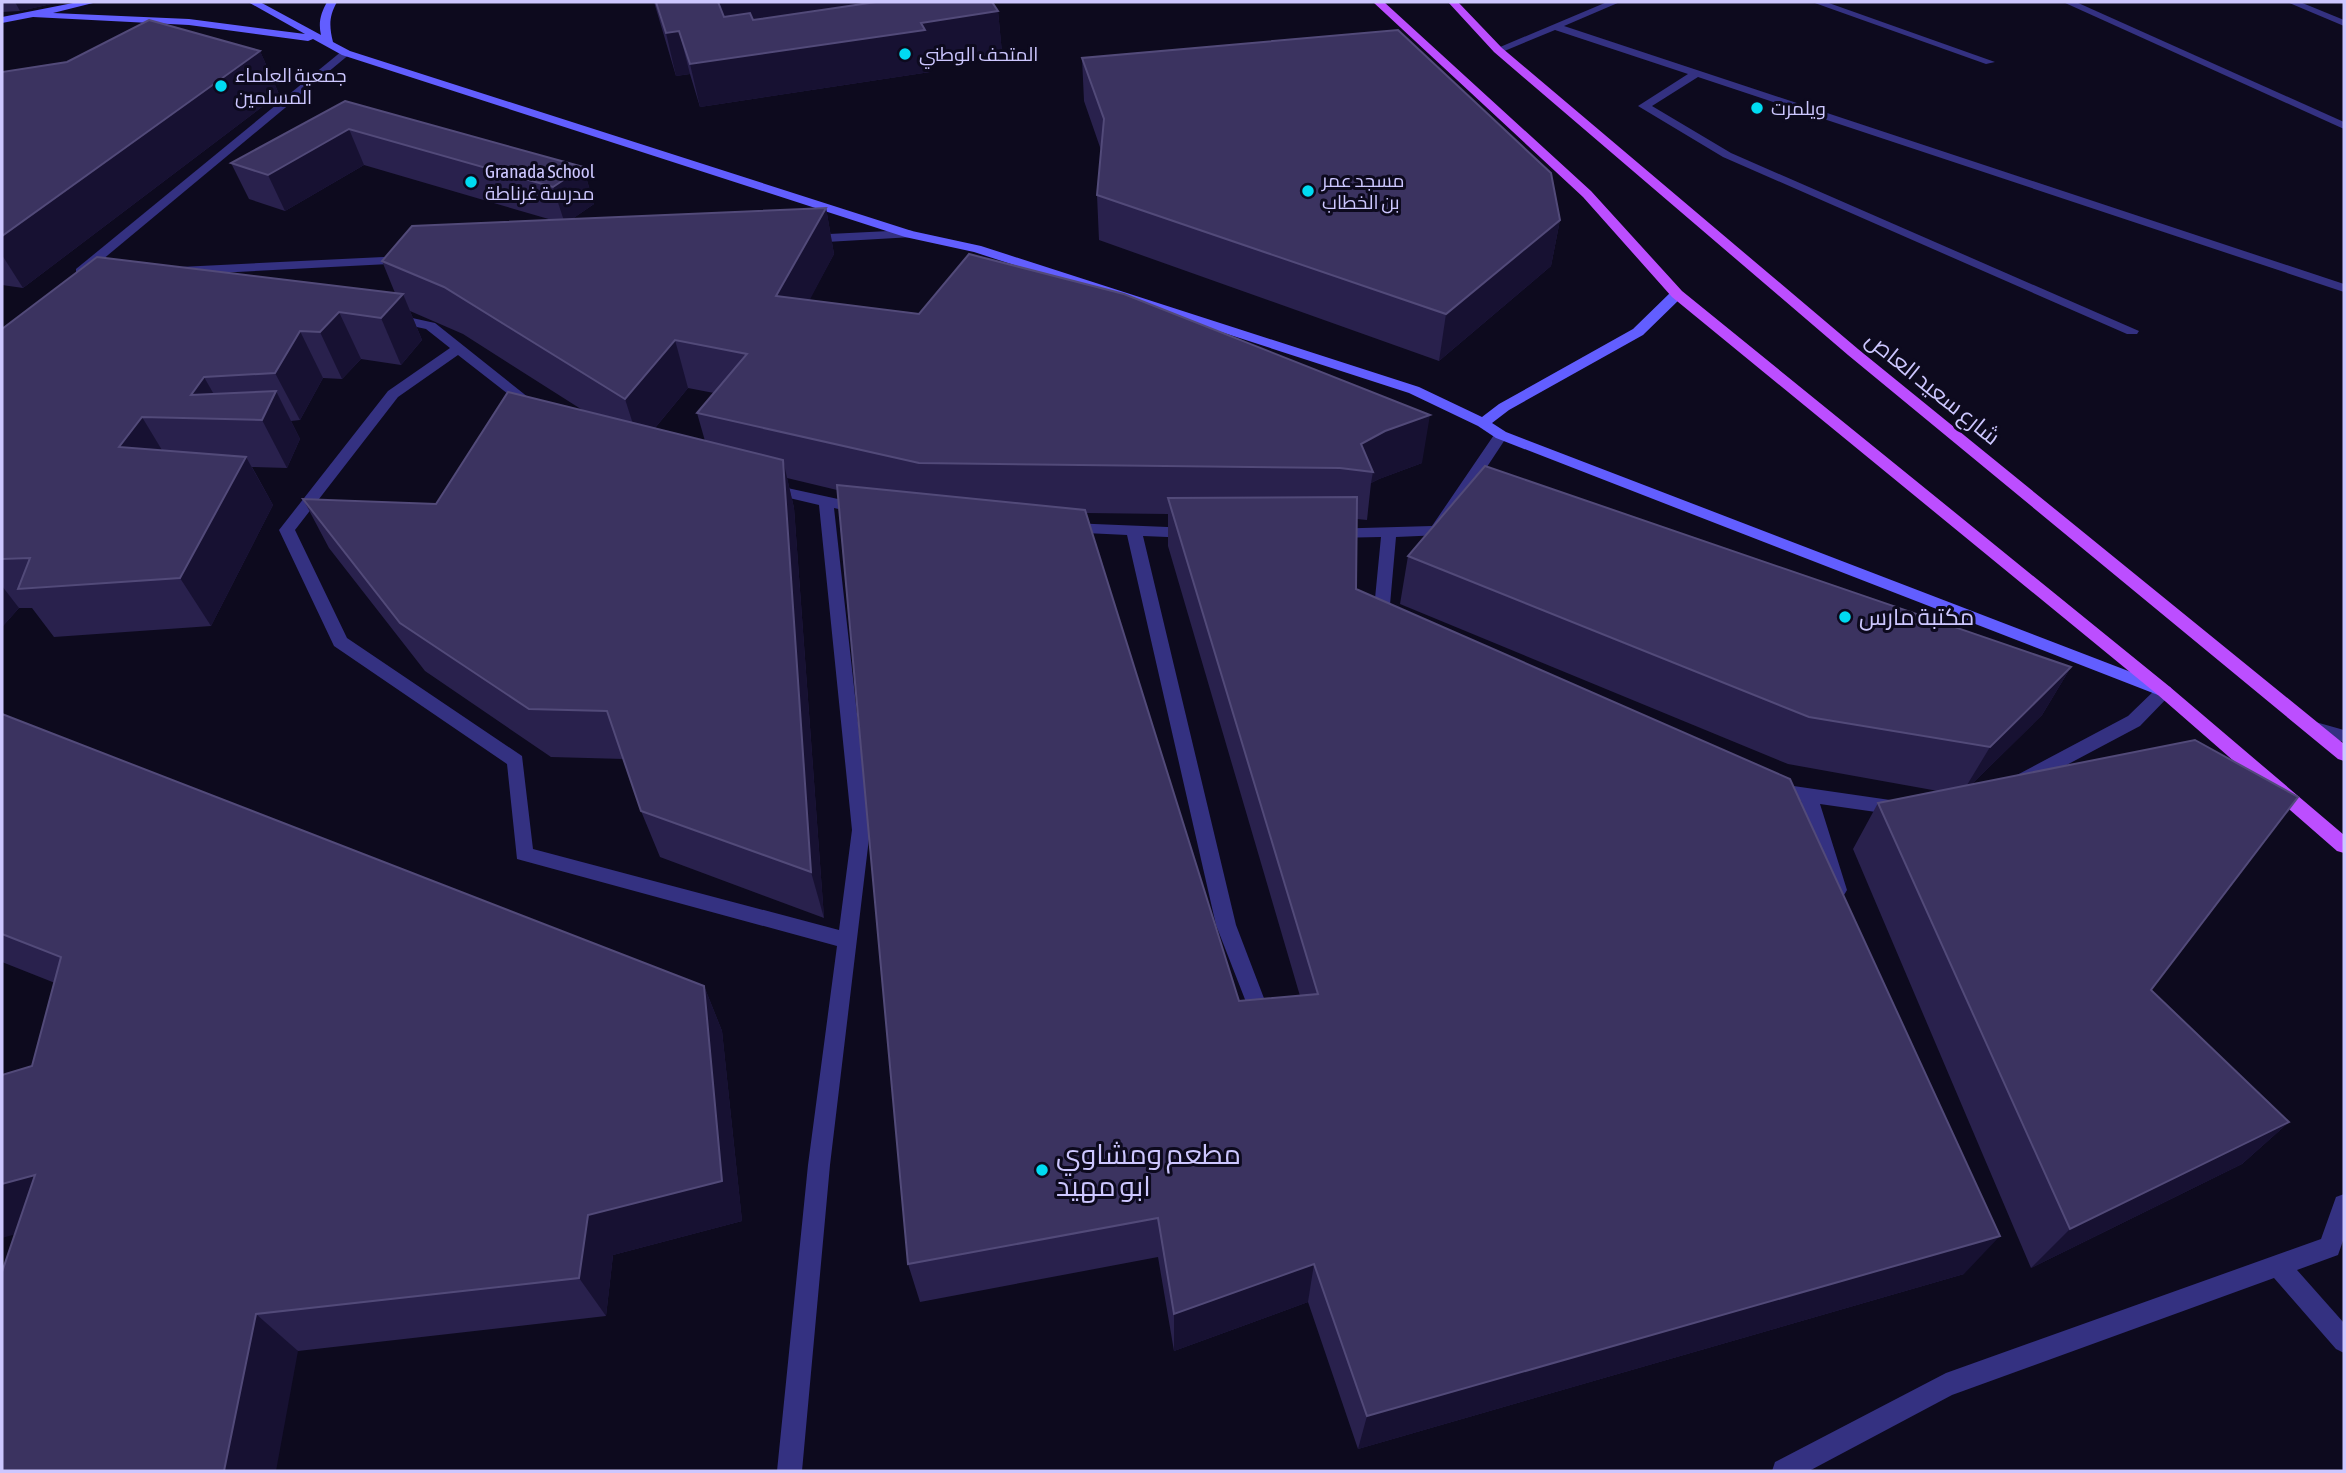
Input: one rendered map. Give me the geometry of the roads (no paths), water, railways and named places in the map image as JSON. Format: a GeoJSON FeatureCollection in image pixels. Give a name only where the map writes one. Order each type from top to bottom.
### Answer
{"type":"FeatureCollection","features":[{"type":"Feature","properties":{"kind":"main road"},"geometry":{"type":"LineString","coordinates":[[2,20],[92,2]]}},
{"type":"Feature","properties":{"kind":"main road"},"geometry":{"type":"LineString","coordinates":[[253,2],[346,53],[909,234],[976,249],[1414,390],[1483,423],[1501,435],[2164,691]]}},
{"type":"Feature","properties":{"kind":"main road"},"geometry":{"type":"LineString","coordinates":[[328,41],[323,27],[325,12],[332,2]]}},
{"type":"Feature","properties":{"kind":"main road"},"geometry":{"type":"LineString","coordinates":[[1378,2],[1587,194],[1677,294],[2164,691],[2344,846]]}},
{"type":"Feature","properties":{"kind":"main road","name":"شارع سعيد العاص"},"geometry":{"type":"LineString","coordinates":[[1453,2],[1498,50],[1853,352],[2344,754]]}},
{"type":"Feature","properties":{"kind":"main road"},"geometry":{"type":"LineString","coordinates":[[37,15],[189,22],[328,41]]}},
{"type":"Feature","properties":{"kind":"main road"},"geometry":{"type":"LineString","coordinates":[[1483,423],[1504,407],[1638,332],[1677,294]]}},
{"type":"Feature","properties":{"kind":"street"},"geometry":{"type":"LineString","coordinates":[[1498,50],[1615,2]]}},
{"type":"Feature","properties":{"kind":"street"},"geometry":{"type":"LineString","coordinates":[[1817,2],[1990,62]]}},
{"type":"Feature","properties":{"kind":"street"},"geometry":{"type":"LineString","coordinates":[[2068,2],[2344,126]]}},
{"type":"Feature","properties":{"kind":"street"},"geometry":{"type":"LineString","coordinates":[[2292,2],[2344,23]]}},
{"type":"Feature","properties":{"kind":"street"},"geometry":{"type":"LineString","coordinates":[[1556,27],[2344,288]]}},
{"type":"Feature","properties":{"kind":"street"},"geometry":{"type":"LineString","coordinates":[[102,275],[70,280],[346,53]]}},
{"type":"Feature","properties":{"kind":"street"},"geometry":{"type":"LineString","coordinates":[[1696,74],[1644,106],[1727,155],[2132,331]]}},
{"type":"Feature","properties":{"kind":"street"},"geometry":{"type":"LineString","coordinates":[[799,240],[909,234]]}},
{"type":"Feature","properties":{"kind":"street"},"geometry":{"type":"LineString","coordinates":[[168,271],[414,259]]}},
{"type":"Feature","properties":{"kind":"street"},"geometry":{"type":"LineString","coordinates":[[208,270],[247,282]]}},
{"type":"Feature","properties":{"kind":"street"},"geometry":{"type":"LineString","coordinates":[[378,315],[430,326],[548,418]]}},
{"type":"Feature","properties":{"kind":"street"},"geometry":{"type":"LineString","coordinates":[[457,349],[393,394],[287,530],[340,642],[516,761],[524,854],[846,940]]}},
{"type":"Feature","properties":{"kind":"street"},"geometry":{"type":"LineString","coordinates":[[1317,533],[1437,531],[1501,435]]}},
{"type":"Feature","properties":{"kind":"street"},"geometry":{"type":"LineString","coordinates":[[750,485],[878,513]]}},
{"type":"Feature","properties":{"kind":"street"},"geometry":{"type":"LineString","coordinates":[[790,1471],[820,1165],[861,830],[826,501]]}},
{"type":"Feature","properties":{"kind":"street"},"geometry":{"type":"LineString","coordinates":[[1053,527],[1211,533]]}},
{"type":"Feature","properties":{"kind":"street"},"geometry":{"type":"LineString","coordinates":[[1134,531],[1226,925],[1260,1014]]}},
{"type":"Feature","properties":{"kind":"street"},"geometry":{"type":"LineString","coordinates":[[1389,533],[1381,619],[1405,630]]}},
{"type":"Feature","properties":{"kind":"street"},"geometry":{"type":"LineString","coordinates":[[2000,792],[2134,721],[2164,691]]}},
{"type":"Feature","properties":{"kind":"street"},"geometry":{"type":"LineString","coordinates":[[2312,727],[2344,736]]}},
{"type":"Feature","properties":{"kind":"street"},"geometry":{"type":"LineString","coordinates":[[1754,787],[1886,808],[1912,807]]}},
{"type":"Feature","properties":{"kind":"street"},"geometry":{"type":"LineString","coordinates":[[1809,796],[1844,914]]}},
{"type":"Feature","properties":{"kind":"street"},"geometry":{"type":"LineString","coordinates":[[1784,1471],[1946,1385],[2330,1247],[2344,1205]]}},
{"type":"Feature","properties":{"kind":"street"},"geometry":{"type":"LineString","coordinates":[[2279,1266],[2344,1341]]}},
{"type":"Feature","properties":{"kind":"place","name":"المتحف الوطني"},"geometry":{"type":"Point","coordinates":[905,54]}},
{"type":"Feature","properties":{"kind":"place","name":"جمعية العلماء المسلمين"},"geometry":{"type":"Point","coordinates":[221,86]}},
{"type":"Feature","properties":{"kind":"place","name":"ويلمرت"},"geometry":{"type":"Point","coordinates":[1757,108]}},
{"type":"Feature","properties":{"kind":"place","name":"Granada School مدرسة غرناطة"},"geometry":{"type":"Point","coordinates":[471,182]}},
{"type":"Feature","properties":{"kind":"place","name":"مسجد عمر بن الخطاب"},"geometry":{"type":"Point","coordinates":[1308,191]}},
{"type":"Feature","properties":{"kind":"place","name":"مكتبة مارس"},"geometry":{"type":"Point","coordinates":[1845,617]}},
{"type":"Feature","properties":{"kind":"place","name":"مطعم ومشاوي ابو مهيد"},"geometry":{"type":"Point","coordinates":[1042,1170]}}]}
